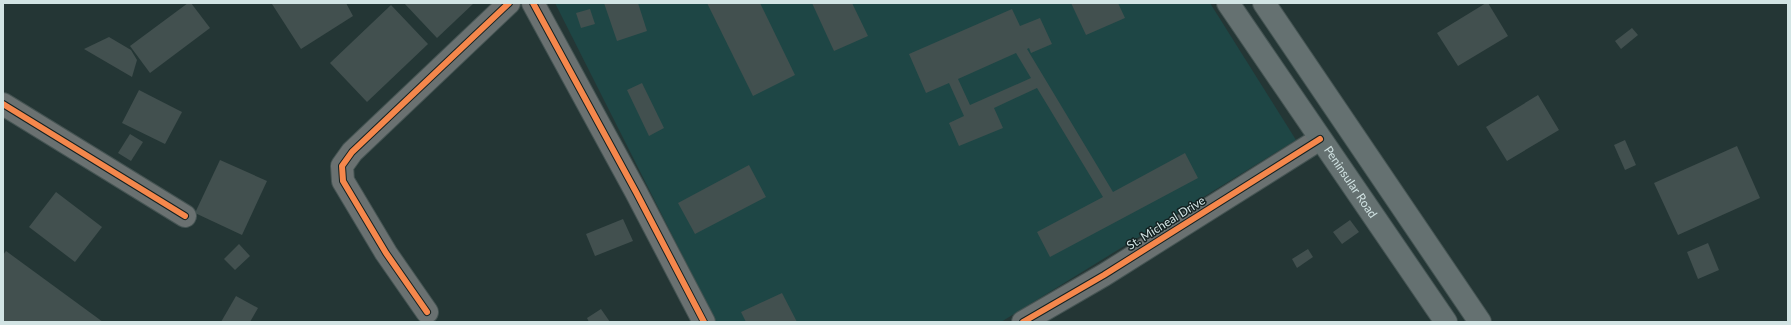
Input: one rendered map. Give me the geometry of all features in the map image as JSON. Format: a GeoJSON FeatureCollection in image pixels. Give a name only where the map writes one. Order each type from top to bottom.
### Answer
{"type":"FeatureCollection","features":[{"type":"Feature","properties":{"kind":"main road","name":"Peninsular Road"},"geometry":{"type":"LineString","coordinates":[[1228,3],[1446,322]]}},
{"type":"Feature","properties":{"kind":"main road"},"geometry":{"type":"LineString","coordinates":[[1264,3],[1480,322]]}},
{"type":"Feature","properties":{"kind":"street"},"geometry":{"type":"LineString","coordinates":[[427,312],[386,253],[343,181],[342,166],[352,152],[509,3]]}},
{"type":"Feature","properties":{"kind":"street"},"geometry":{"type":"LineString","coordinates":[[533,3],[636,192],[704,322]]}},
{"type":"Feature","properties":{"kind":"street"},"geometry":{"type":"LineString","coordinates":[[3,104],[185,216]]}},
{"type":"Feature","properties":{"kind":"street","name":"St. Micheal Drive"},"geometry":{"type":"LineString","coordinates":[[1023,322],[1104,275],[1320,139]]}},
{"type":"Feature","properties":{"kind":"shaded area"},"geometry":{"type":"Polygon","coordinates":[[[555,3],[1210,3],[1296,140],[1001,322],[716,322],[555,3]]]}},
{"type":"Feature","properties":{"kind":"building"},"geometry":{"type":"Polygon","coordinates":[[[188,3],[191,3],[210,28],[150,73],[130,46],[188,3]]]}},
{"type":"Feature","properties":{"kind":"building"},"geometry":{"type":"Polygon","coordinates":[[[346,3],[353,16],[301,49],[272,4],[346,3]]]}},
{"type":"Feature","properties":{"kind":"building"},"geometry":{"type":"Polygon","coordinates":[[[404,3],[474,3],[437,38],[404,3]]]}},
{"type":"Feature","properties":{"kind":"building"},"geometry":{"type":"Polygon","coordinates":[[[604,3],[638,3],[647,31],[617,41],[604,3]]]}},
{"type":"Feature","properties":{"kind":"building"},"geometry":{"type":"Polygon","coordinates":[[[707,3],[760,3],[795,75],[753,96],[707,3]]]}},
{"type":"Feature","properties":{"kind":"building"},"geometry":{"type":"Polygon","coordinates":[[[812,3],[852,3],[868,36],[834,51],[812,3]]]}},
{"type":"Feature","properties":{"kind":"building"},"geometry":{"type":"Polygon","coordinates":[[[1071,3],[1118,3],[1125,18],[1086,35],[1071,3]]]}},
{"type":"Feature","properties":{"kind":"building"},"geometry":{"type":"Polygon","coordinates":[[[1488,3],[1508,36],[1458,66],[1437,33],[1488,3]]]}},
{"type":"Feature","properties":{"kind":"building"},"geometry":{"type":"Polygon","coordinates":[[[391,5],[428,44],[367,102],[330,63],[391,5]]]}},
{"type":"Feature","properties":{"kind":"building"},"geometry":{"type":"Polygon","coordinates":[[[590,9],[595,24],[581,28],[576,13],[590,9]]]}},
{"type":"Feature","properties":{"kind":"building"},"geometry":{"type":"Polygon","coordinates":[[[1012,9],[1020,26],[1040,18],[1052,44],[1031,53],[1029,48],[1027,49],[1113,192],[1185,153],[1198,178],[1050,257],[1037,232],[1103,197],[1037,88],[994,108],[1003,128],[959,146],[949,123],[964,116],[949,83],[926,93],[909,54],[1012,9]],[[1016,53],[958,79],[970,105],[1031,78],[1016,53]]]}},
{"type":"Feature","properties":{"kind":"building"},"geometry":{"type":"Polygon","coordinates":[[[1632,28],[1638,35],[1621,49],[1615,41],[1632,28]]]}},
{"type":"Feature","properties":{"kind":"building"},"geometry":{"type":"Polygon","coordinates":[[[109,37],[131,50],[137,60],[132,77],[84,49],[109,37]]]}},
{"type":"Feature","properties":{"kind":"building"},"geometry":{"type":"Polygon","coordinates":[[[642,83],[664,128],[649,136],[627,90],[642,83]]]}},
{"type":"Feature","properties":{"kind":"building"},"geometry":{"type":"Polygon","coordinates":[[[139,90],[182,112],[165,144],[122,123],[139,90]]]}},
{"type":"Feature","properties":{"kind":"building"},"geometry":{"type":"Polygon","coordinates":[[[1538,95],[1559,130],[1507,161],[1486,127],[1538,95]]]}},
{"type":"Feature","properties":{"kind":"building"},"geometry":{"type":"Polygon","coordinates":[[[130,134],[143,142],[131,161],[118,153],[130,134]]]}},
{"type":"Feature","properties":{"kind":"building"},"geometry":{"type":"Polygon","coordinates":[[[1625,140],[1636,165],[1625,170],[1614,145],[1625,140]]]}},
{"type":"Feature","properties":{"kind":"building"},"geometry":{"type":"Polygon","coordinates":[[[1737,146],[1760,198],[1678,235],[1654,183],[1737,146]]]}},
{"type":"Feature","properties":{"kind":"building"},"geometry":{"type":"Polygon","coordinates":[[[220,160],[267,181],[242,235],[195,213],[220,160]]]}},
{"type":"Feature","properties":{"kind":"building"},"geometry":{"type":"Polygon","coordinates":[[[749,165],[766,197],[695,234],[678,203],[749,165]]]}},
{"type":"Feature","properties":{"kind":"building"},"geometry":{"type":"Polygon","coordinates":[[[56,192],[102,227],[75,262],[29,227],[56,192]]]}},
{"type":"Feature","properties":{"kind":"building"},"geometry":{"type":"Polygon","coordinates":[[[623,219],[633,241],[595,256],[586,234],[623,219]]]}},
{"type":"Feature","properties":{"kind":"building"},"geometry":{"type":"Polygon","coordinates":[[[1350,220],[1359,232],[1342,244],[1333,232],[1350,220]]]}},
{"type":"Feature","properties":{"kind":"building"},"geometry":{"type":"Polygon","coordinates":[[[1708,243],[1719,270],[1698,279],[1687,252],[1708,243]]]}},
{"type":"Feature","properties":{"kind":"building"},"geometry":{"type":"Polygon","coordinates":[[[239,244],[250,256],[235,270],[224,259],[239,244]]]}},
{"type":"Feature","properties":{"kind":"building"},"geometry":{"type":"Polygon","coordinates":[[[1308,249],[1313,257],[1297,268],[1292,259],[1308,249]]]}},
{"type":"Feature","properties":{"kind":"building"},"geometry":{"type":"Polygon","coordinates":[[[6,251],[103,322],[3,322],[3,255],[6,251]]]}},
{"type":"Feature","properties":{"kind":"building"},"geometry":{"type":"Polygon","coordinates":[[[782,293],[797,322],[746,322],[741,312],[782,293]]]}},
{"type":"Feature","properties":{"kind":"building"},"geometry":{"type":"Polygon","coordinates":[[[236,296],[258,308],[250,322],[221,322],[236,296]]]}},
{"type":"Feature","properties":{"kind":"building"},"geometry":{"type":"Polygon","coordinates":[[[601,309],[610,322],[589,322],[587,318],[601,309]]]}},
{"type":"Feature","properties":{"kind":"cycle path"},"geometry":{"type":"LineString","coordinates":[[427,312],[386,253],[343,181],[342,166],[352,152],[509,3]]}},
{"type":"Feature","properties":{"kind":"cycle path"},"geometry":{"type":"LineString","coordinates":[[533,3],[636,192],[704,322]]}},
{"type":"Feature","properties":{"kind":"cycle path"},"geometry":{"type":"LineString","coordinates":[[3,104],[185,216]]}},
{"type":"Feature","properties":{"kind":"cycle path"},"geometry":{"type":"LineString","coordinates":[[1023,322],[1104,275],[1320,139]]}}]}
